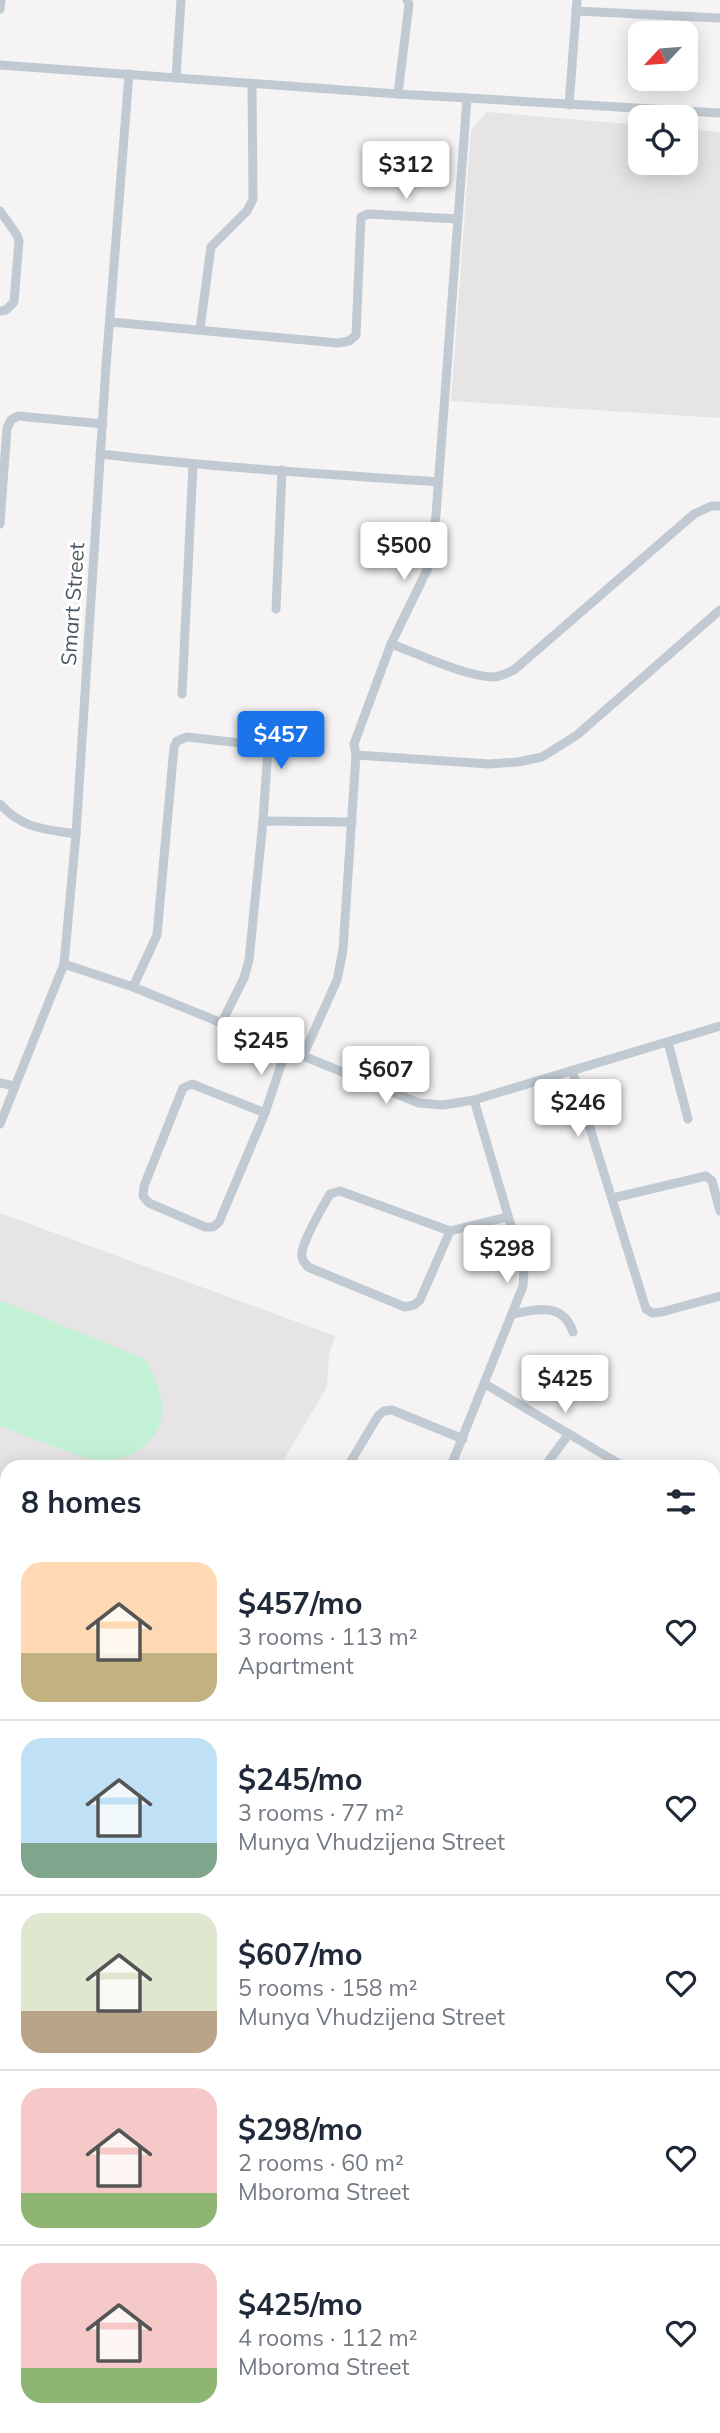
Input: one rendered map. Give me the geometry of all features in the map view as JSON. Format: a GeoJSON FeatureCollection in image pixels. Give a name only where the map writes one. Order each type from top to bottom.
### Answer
{"type":"FeatureCollection","features":[{"type":"Feature","properties":{"kind":"street"},"geometry":{"type":"LineString","coordinates":[[0,9],[1,0]]}},
{"type":"Feature","properties":{"kind":"street"},"geometry":{"type":"LineString","coordinates":[[176,78],[181,0]]}},
{"type":"Feature","properties":{"kind":"street"},"geometry":{"type":"LineString","coordinates":[[398,94],[409,4],[407,0]]}},
{"type":"Feature","properties":{"kind":"street"},"geometry":{"type":"LineString","coordinates":[[569,106],[577,0]]}},
{"type":"Feature","properties":{"kind":"street"},"geometry":{"type":"LineString","coordinates":[[576,11],[720,18]]}},
{"type":"Feature","properties":{"kind":"street"},"geometry":{"type":"LineString","coordinates":[[0,65],[569,106],[720,113]]}},
{"type":"Feature","properties":{"kind":"street","name":"Smart Street"},"geometry":{"type":"LineString","coordinates":[[0,1124],[64,964],[76,834],[100,454],[129,75]]}},
{"type":"Feature","properties":{"kind":"street"},"geometry":{"type":"LineString","coordinates":[[200,329],[211,247],[247,212],[253,199],[252,83]]}},
{"type":"Feature","properties":{"kind":"street"},"geometry":{"type":"LineString","coordinates":[[303,1056],[337,980],[347,918],[357,734],[391,644],[427,570],[436,515],[467,98]]}},
{"type":"Feature","properties":{"kind":"street"},"geometry":{"type":"LineString","coordinates":[[0,211],[19,241],[15,302],[6,310],[0,311]]}},
{"type":"Feature","properties":{"kind":"street"},"geometry":{"type":"LineString","coordinates":[[111,322],[338,344],[349,341],[356,335],[361,217],[368,214],[457,219]]}},
{"type":"Feature","properties":{"kind":"street"},"geometry":{"type":"LineString","coordinates":[[0,524],[7,428],[11,420],[18,416],[103,424]]}},
{"type":"Feature","properties":{"kind":"street"},"geometry":{"type":"LineString","coordinates":[[100,454],[193,465],[239,466],[437,482]]}},
{"type":"Feature","properties":{"kind":"street"},"geometry":{"type":"LineString","coordinates":[[182,694],[193,465]]}},
{"type":"Feature","properties":{"kind":"street"},"geometry":{"type":"LineString","coordinates":[[276,609],[282,470]]}},
{"type":"Feature","properties":{"kind":"street"},"geometry":{"type":"LineString","coordinates":[[391,644],[458,669],[493,677],[504,675],[514,670],[694,514],[712,506],[720,506]]}},
{"type":"Feature","properties":{"kind":"street"},"geometry":{"type":"LineString","coordinates":[[356,755],[489,764],[542,757],[577,736],[720,610]]}},
{"type":"Feature","properties":{"kind":"street"},"geometry":{"type":"LineString","coordinates":[[220,1024],[244,978],[250,960],[271,719]]}},
{"type":"Feature","properties":{"kind":"street"},"geometry":{"type":"LineString","coordinates":[[133,987],[158,935],[174,747],[177,741],[187,737],[268,746]]}},
{"type":"Feature","properties":{"kind":"street"},"geometry":{"type":"LineString","coordinates":[[0,804],[11,816],[30,826],[76,834]]}},
{"type":"Feature","properties":{"kind":"street"},"geometry":{"type":"LineString","coordinates":[[262,821],[352,822]]}},
{"type":"Feature","properties":{"kind":"street"},"geometry":{"type":"LineString","coordinates":[[64,964],[133,987],[419,1103],[443,1105],[474,1100],[720,1026]]}},
{"type":"Feature","properties":{"kind":"street"},"geometry":{"type":"LineString","coordinates":[[668,1042],[688,1119]]}},
{"type":"Feature","properties":{"kind":"street"},"geometry":{"type":"LineString","coordinates":[[265,1112],[192,1084],[183,1088],[144,1186],[143,1196],[149,1203],[205,1227],[213,1227],[219,1222],[265,1112],[286,1050]]}},
{"type":"Feature","properties":{"kind":"street"},"geometry":{"type":"LineString","coordinates":[[572,1070],[646,1309],[652,1313],[662,1312],[720,1296]]}},
{"type":"Feature","properties":{"kind":"street"},"geometry":{"type":"LineString","coordinates":[[0,1083],[14,1086]]}},
{"type":"Feature","properties":{"kind":"street"},"geometry":{"type":"LineString","coordinates":[[454,1460],[523,1286],[524,1270],[474,1100]]}},
{"type":"Feature","properties":{"kind":"street"},"geometry":{"type":"LineString","coordinates":[[613,1198],[706,1176],[712,1181],[720,1211]]}},
{"type":"Feature","properties":{"kind":"street"},"geometry":{"type":"LineString","coordinates":[[450,1231],[420,1300],[405,1307],[308,1268],[302,1260],[302,1251],[325,1202],[330,1194],[340,1191],[450,1231],[508,1217]]}},
{"type":"Feature","properties":{"kind":"street"},"geometry":{"type":"LineString","coordinates":[[512,1314],[538,1309],[557,1311],[569,1320],[573,1332]]}},
{"type":"Feature","properties":{"kind":"street"},"geometry":{"type":"LineString","coordinates":[[485,1384],[613,1460]]}},
{"type":"Feature","properties":{"kind":"street"},"geometry":{"type":"LineString","coordinates":[[352,1460],[378,1416],[384,1411],[392,1410],[463,1439]]}},
{"type":"Feature","properties":{"kind":"street"},"geometry":{"type":"LineString","coordinates":[[549,1460],[568,1434]]}},
{"type":"Feature","properties":{"kind":"shaded area"},"geometry":{"type":"Polygon","coordinates":[[[487,112],[628,124],[628,175],[698,175],[698,130],[720,132],[720,418],[451,401],[471,130],[487,112]]]}},
{"type":"Feature","properties":{"kind":"shaded area"},"geometry":{"type":"Polygon","coordinates":[[[0,1213],[335,1336],[329,1354],[327,1387],[284,1460],[0,1460],[0,1213]]]}},
{"type":"Feature","properties":{"kind":"green space"},"geometry":{"type":"Polygon","coordinates":[[[2,1301],[145,1359],[156,1380],[162,1404],[162,1418],[151,1440],[130,1455],[118,1459],[92,1459],[0,1426],[2,1301]]]}}]}
